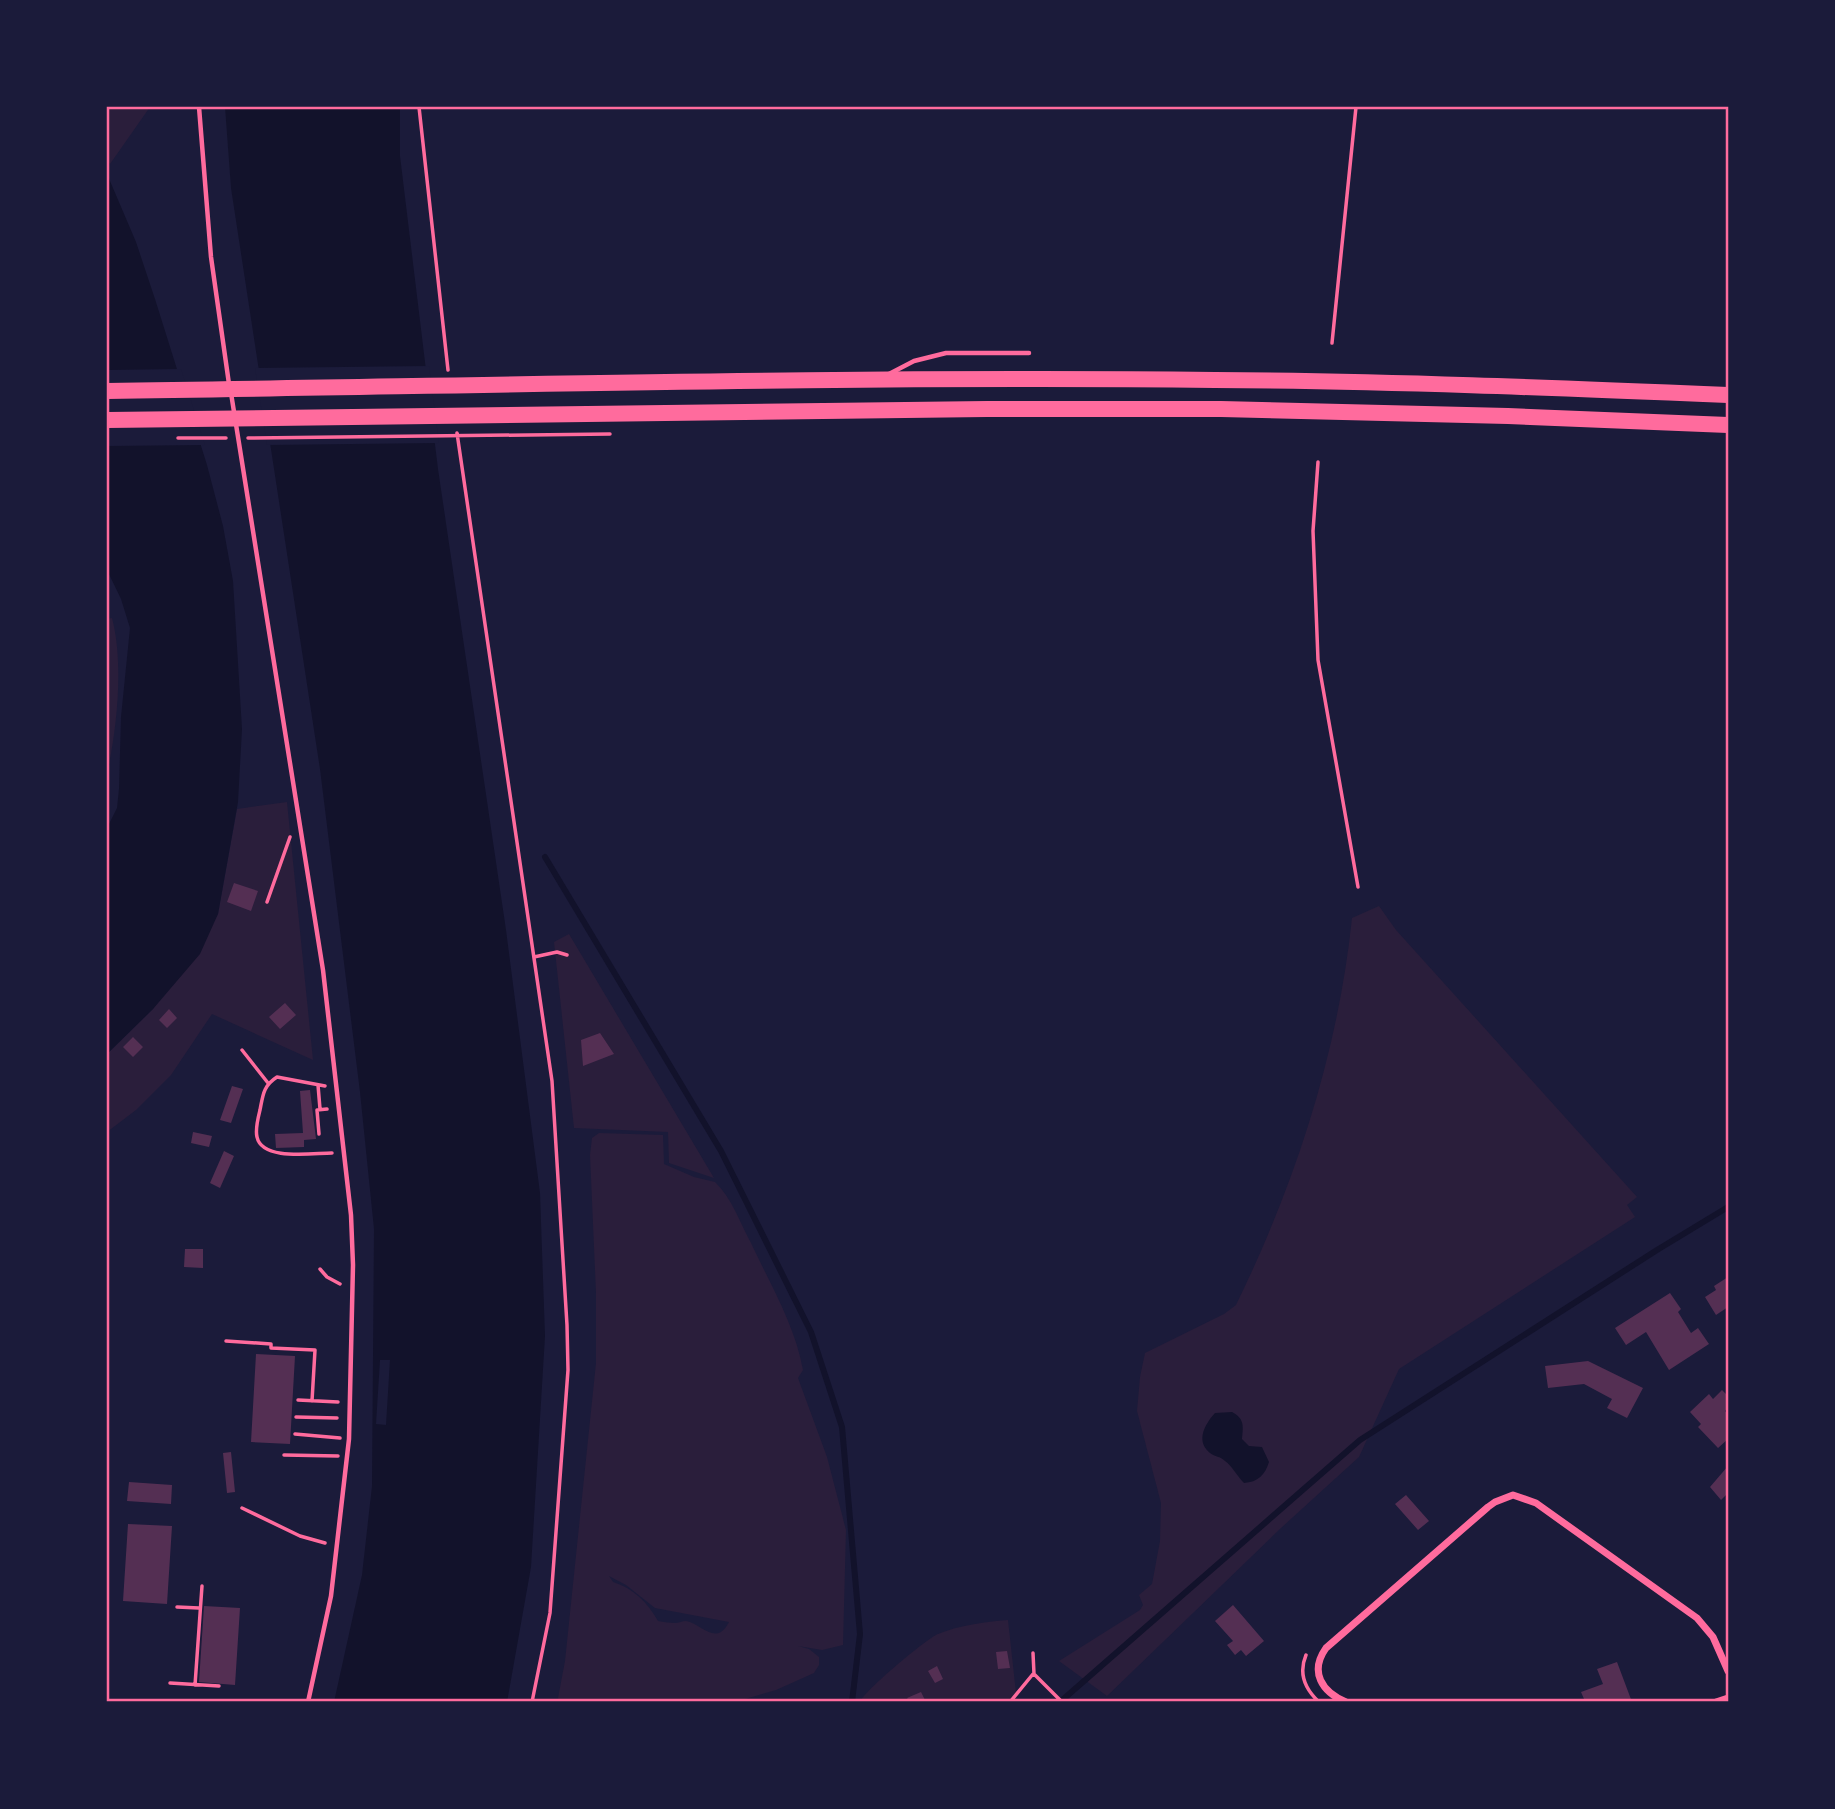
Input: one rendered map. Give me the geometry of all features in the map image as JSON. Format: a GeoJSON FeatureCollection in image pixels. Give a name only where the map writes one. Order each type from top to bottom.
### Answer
{"type":"FeatureCollection","features":[{"type":"Feature","properties":{"kind":"main road"},"geometry":{"type":"LineString","coordinates":[[107,391],[875,381],[1217,380],[1518,387],[1728,396]]}},
{"type":"Feature","properties":{"kind":"main road"},"geometry":{"type":"LineString","coordinates":[[107,420],[576,413],[1221,409],[1728,425]]}},
{"type":"Feature","properties":{"kind":"street"},"geometry":{"type":"LineString","coordinates":[[1346,1702],[1331,1695],[1320,1681],[1318,1663],[1326,1648],[1488,1507],[1513,1495],[1536,1503],[1697,1618],[1713,1637],[1728,1671]]}},
{"type":"Feature","properties":{"kind":"street"},"geometry":{"type":"LineString","coordinates":[[1716,1702],[1728,1698]]}},
{"type":"Feature","properties":{"kind":"lane"},"geometry":{"type":"LineString","coordinates":[[199,107],[219,321],[323,970],[351,1215],[349,1439],[331,1596],[308,1702]]}},
{"type":"Feature","properties":{"kind":"lane"},"geometry":{"type":"LineString","coordinates":[[875,381],[914,361],[946,353],[1030,354]]}},
{"type":"Feature","properties":{"kind":"path"},"geometry":{"type":"LineString","coordinates":[[419,107],[448,371]]}},
{"type":"Feature","properties":{"kind":"path"},"geometry":{"type":"LineString","coordinates":[[1332,343],[1356,107]]}},
{"type":"Feature","properties":{"kind":"path"},"geometry":{"type":"LineString","coordinates":[[456,426],[552,1081],[567,1325],[568,1370],[550,1613],[532,1702]]}},
{"type":"Feature","properties":{"kind":"path"},"geometry":{"type":"LineString","coordinates":[[245,438],[610,434]]}},
{"type":"Feature","properties":{"kind":"path"},"geometry":{"type":"LineString","coordinates":[[176,438],[231,438]]}},
{"type":"Feature","properties":{"kind":"path"},"geometry":{"type":"LineString","coordinates":[[1318,462],[1312,531],[1318,660],[1358,887]]}},
{"type":"Feature","properties":{"kind":"path"},"geometry":{"type":"LineString","coordinates":[[267,902],[285,846],[298,823]]}},
{"type":"Feature","properties":{"kind":"path"},"geometry":{"type":"LineString","coordinates":[[534,957],[557,952],[567,955]]}},
{"type":"Feature","properties":{"kind":"path"},"geometry":{"type":"LineString","coordinates":[[243,1050],[268,1083]]}},
{"type":"Feature","properties":{"kind":"path"},"geometry":{"type":"LineString","coordinates":[[338,1089],[277,1077],[268,1083],[264,1090],[256,1132],[257,1140],[263,1148],[274,1153],[345,1153]]}},
{"type":"Feature","properties":{"kind":"path"},"geometry":{"type":"LineString","coordinates":[[318,1085],[319,1135]]}},
{"type":"Feature","properties":{"kind":"path"},"geometry":{"type":"LineString","coordinates":[[320,1109],[340,1108]]}},
{"type":"Feature","properties":{"kind":"path"},"geometry":{"type":"LineString","coordinates":[[320,1269],[327,1277],[352,1289]]}},
{"type":"Feature","properties":{"kind":"path"},"geometry":{"type":"LineString","coordinates":[[226,1341],[271,1344],[271,1348],[315,1350],[312,1401]]}},
{"type":"Feature","properties":{"kind":"path"},"geometry":{"type":"LineString","coordinates":[[298,1400],[351,1402]]}},
{"type":"Feature","properties":{"kind":"path"},"geometry":{"type":"LineString","coordinates":[[296,1417],[350,1419]]}},
{"type":"Feature","properties":{"kind":"path"},"geometry":{"type":"LineString","coordinates":[[295,1434],[349,1439]]}},
{"type":"Feature","properties":{"kind":"path"},"geometry":{"type":"LineString","coordinates":[[284,1455],[347,1457]]}},
{"type":"Feature","properties":{"kind":"path"},"geometry":{"type":"LineString","coordinates":[[242,1508],[300,1536],[338,1546]]}},
{"type":"Feature","properties":{"kind":"path"},"geometry":{"type":"LineString","coordinates":[[195,1685],[202,1586]]}},
{"type":"Feature","properties":{"kind":"path"},"geometry":{"type":"LineString","coordinates":[[177,1606],[200,1608]]}},
{"type":"Feature","properties":{"kind":"path"},"geometry":{"type":"LineString","coordinates":[[1033,1653],[1034,1674],[1062,1702]]}},
{"type":"Feature","properties":{"kind":"path"},"geometry":{"type":"LineString","coordinates":[[1010,1702],[1034,1674]]}},
{"type":"Feature","properties":{"kind":"path"},"geometry":{"type":"LineString","coordinates":[[170,1683],[219,1686]]}},
{"type":"Feature","properties":{"kind":"shaded area"},"geometry":{"type":"Polygon","coordinates":[[[107,107],[150,107],[110,164],[107,159],[107,107]]]}},
{"type":"Feature","properties":{"kind":"shaded area"},"geometry":{"type":"Polygon","coordinates":[[[225,107],[400,107],[400,156],[438,469],[506,930],[540,1193],[545,1336],[531,1567],[507,1702],[334,1702],[362,1575],[372,1486],[374,1229],[320,769],[231,188],[225,107]]]}},
{"type":"Feature","properties":{"kind":"shaded area"},"geometry":{"type":"Polygon","coordinates":[[[107,174],[136,242],[155,299],[207,465],[223,526],[233,581],[242,729],[238,802],[218,914],[200,954],[153,1009],[107,1054],[107,828],[117,808],[121,717],[130,628],[121,599],[107,570],[107,174]]]}},
{"type":"Feature","properties":{"kind":"shaded area"},"geometry":{"type":"Polygon","coordinates":[[[112,618],[118,655],[118,696],[107,774],[107,619],[112,618]]]}},
{"type":"Feature","properties":{"kind":"shaded area"},"geometry":{"type":"Polygon","coordinates":[[[287,802],[313,1060],[212,1014],[171,1075],[136,1110],[107,1132],[107,1054],[153,1009],[218,914],[237,809],[287,802]]]}},
{"type":"Feature","properties":{"kind":"shaded area"},"geometry":{"type":"Polygon","coordinates":[[[1379,906],[1396,930],[1637,1197],[1627,1205],[1635,1217],[1399,1369],[1359,1457],[1281,1528],[1107,1696],[1059,1661],[1140,1610],[1143,1605],[1139,1595],[1152,1584],[1160,1541],[1161,1503],[1137,1411],[1145,1353],[1224,1314],[1236,1305],[1277,1212],[1311,1117],[1336,1018],[1352,918],[1379,906]]]}},
{"type":"Feature","properties":{"kind":"shaded area"},"geometry":{"type":"Polygon","coordinates":[[[569,934],[714,1178],[669,1163],[668,1132],[574,1128],[554,942],[569,934]]]}},
{"type":"Feature","properties":{"kind":"shaded area"},"geometry":{"type":"Polygon","coordinates":[[[599,1133],[663,1135],[664,1164],[694,1177],[715,1182],[735,1211],[794,1337],[803,1370],[798,1378],[827,1457],[846,1530],[843,1645],[822,1650],[798,1646],[809,1649],[819,1657],[819,1665],[814,1673],[776,1690],[735,1702],[560,1702],[558,1698],[565,1661],[596,1363],[590,1155],[592,1138],[599,1133]],[[609,1576],[613,1582],[639,1597],[658,1621],[686,1621],[714,1633],[719,1633],[729,1622],[655,1608],[626,1585],[609,1576]]]}},
{"type":"Feature","properties":{"kind":"shaded area"},"geometry":{"type":"Polygon","coordinates":[[[1232,1412],[1241,1420],[1242,1439],[1249,1446],[1262,1447],[1269,1462],[1260,1477],[1253,1481],[1244,1483],[1228,1463],[1210,1453],[1203,1443],[1205,1427],[1215,1413],[1232,1412]]]}},
{"type":"Feature","properties":{"kind":"shaded area"},"geometry":{"type":"Polygon","coordinates":[[[1008,1620],[1017,1702],[860,1702],[896,1666],[938,1634],[972,1624],[1008,1620]]]}},
{"type":"Feature","properties":{"kind":"pier"},"geometry":{"type":"Polygon","coordinates":[[[429,366],[439,443],[267,445],[255,368],[429,366]]]}},
{"type":"Feature","properties":{"kind":"pier"},"geometry":{"type":"Polygon","coordinates":[[[181,369],[205,445],[107,446],[107,370],[181,369]]]}},
{"type":"Feature","properties":{"kind":"pier"},"geometry":{"type":"Polygon","coordinates":[[[380,1360],[390,1360],[386,1425],[376,1424],[380,1360]]]}},
{"type":"Feature","properties":{"kind":"building"},"geometry":{"type":"Polygon","coordinates":[[[234,883],[258,891],[251,911],[227,902],[234,883]]]}},
{"type":"Feature","properties":{"kind":"building"},"geometry":{"type":"Polygon","coordinates":[[[285,1003],[296,1015],[280,1029],[269,1017],[285,1003]]]}},
{"type":"Feature","properties":{"kind":"building"},"geometry":{"type":"Polygon","coordinates":[[[169,1009],[177,1018],[167,1028],[159,1020],[169,1009]]]}},
{"type":"Feature","properties":{"kind":"building"},"geometry":{"type":"Polygon","coordinates":[[[600,1033],[614,1054],[583,1066],[581,1040],[600,1033]]]}},
{"type":"Feature","properties":{"kind":"building"},"geometry":{"type":"Polygon","coordinates":[[[133,1037],[143,1047],[133,1057],[123,1047],[133,1037]]]}},
{"type":"Feature","properties":{"kind":"building"},"geometry":{"type":"Polygon","coordinates":[[[232,1086],[243,1089],[231,1123],[220,1120],[232,1086]]]}},
{"type":"Feature","properties":{"kind":"building"},"geometry":{"type":"Polygon","coordinates":[[[310,1090],[316,1139],[304,1140],[304,1147],[276,1148],[275,1134],[303,1133],[300,1091],[310,1090]]]}},
{"type":"Feature","properties":{"kind":"building"},"geometry":{"type":"Polygon","coordinates":[[[193,1132],[212,1136],[209,1147],[191,1143],[193,1132]]]}},
{"type":"Feature","properties":{"kind":"building"},"geometry":{"type":"Polygon","coordinates":[[[224,1151],[234,1156],[220,1188],[210,1183],[224,1151]]]}},
{"type":"Feature","properties":{"kind":"building"},"geometry":{"type":"Polygon","coordinates":[[[185,1249],[203,1249],[203,1268],[184,1267],[185,1249]]]}},
{"type":"Feature","properties":{"kind":"building"},"geometry":{"type":"Polygon","coordinates":[[[1728,1277],[1728,1307],[1716,1315],[1705,1297],[1716,1290],[1714,1286],[1728,1277]]]}},
{"type":"Feature","properties":{"kind":"building"},"geometry":{"type":"Polygon","coordinates":[[[1670,1293],[1681,1309],[1678,1312],[1691,1333],[1698,1328],[1709,1344],[1669,1370],[1646,1332],[1626,1345],[1615,1328],[1670,1293]]]}},
{"type":"Feature","properties":{"kind":"building"},"geometry":{"type":"Polygon","coordinates":[[[256,1354],[295,1356],[290,1444],[251,1442],[256,1354]]]}},
{"type":"Feature","properties":{"kind":"building"},"geometry":{"type":"Polygon","coordinates":[[[1588,1361],[1643,1388],[1627,1418],[1607,1408],[1612,1399],[1584,1384],[1548,1388],[1545,1366],[1588,1361]]]}},
{"type":"Feature","properties":{"kind":"building"},"geometry":{"type":"Polygon","coordinates":[[[1722,1390],[1728,1396],[1728,1407],[1725,1411],[1728,1415],[1728,1439],[1718,1448],[1698,1427],[1701,1424],[1690,1412],[1709,1394],[1713,1399],[1722,1390]]]}},
{"type":"Feature","properties":{"kind":"building"},"geometry":{"type":"Polygon","coordinates":[[[231,1452],[235,1492],[227,1493],[223,1453],[231,1452]]]}},
{"type":"Feature","properties":{"kind":"building"},"geometry":{"type":"Polygon","coordinates":[[[1728,1466],[1728,1493],[1721,1500],[1710,1487],[1728,1466]]]}},
{"type":"Feature","properties":{"kind":"building"},"geometry":{"type":"Polygon","coordinates":[[[129,1482],[172,1485],[171,1504],[127,1501],[129,1482]]]}},
{"type":"Feature","properties":{"kind":"building"},"geometry":{"type":"Polygon","coordinates":[[[1406,1495],[1429,1521],[1418,1530],[1395,1504],[1406,1495]]]}},
{"type":"Feature","properties":{"kind":"building"},"geometry":{"type":"Polygon","coordinates":[[[128,1524],[172,1526],[167,1604],[123,1601],[128,1524]]]}},
{"type":"Feature","properties":{"kind":"building"},"geometry":{"type":"Polygon","coordinates":[[[1233,1605],[1264,1641],[1246,1656],[1241,1650],[1235,1655],[1227,1645],[1233,1641],[1215,1621],[1233,1605]]]}},
{"type":"Feature","properties":{"kind":"building"},"geometry":{"type":"Polygon","coordinates":[[[204,1606],[240,1608],[235,1685],[199,1682],[204,1606]]]}},
{"type":"Feature","properties":{"kind":"building"},"geometry":{"type":"Polygon","coordinates":[[[1007,1651],[1010,1668],[998,1669],[996,1652],[1007,1651]]]}},
{"type":"Feature","properties":{"kind":"building"},"geometry":{"type":"Polygon","coordinates":[[[1617,1662],[1632,1702],[1577,1702],[1584,1699],[1581,1692],[1603,1684],[1597,1669],[1617,1662]]]}},
{"type":"Feature","properties":{"kind":"building"},"geometry":{"type":"Polygon","coordinates":[[[937,1666],[943,1679],[935,1683],[928,1671],[937,1666]]]}},
{"type":"Feature","properties":{"kind":"building"},"geometry":{"type":"Polygon","coordinates":[[[921,1692],[926,1702],[910,1702],[907,1698],[921,1692]]]}},
{"type":"Feature","properties":{"kind":"waterway"},"geometry":{"type":"LineString","coordinates":[[545,857],[721,1151],[811,1332],[842,1427],[860,1634],[852,1702]]}},
{"type":"Feature","properties":{"kind":"waterway"},"geometry":{"type":"LineString","coordinates":[[1060,1702],[1360,1440],[1728,1207]]}}]}
